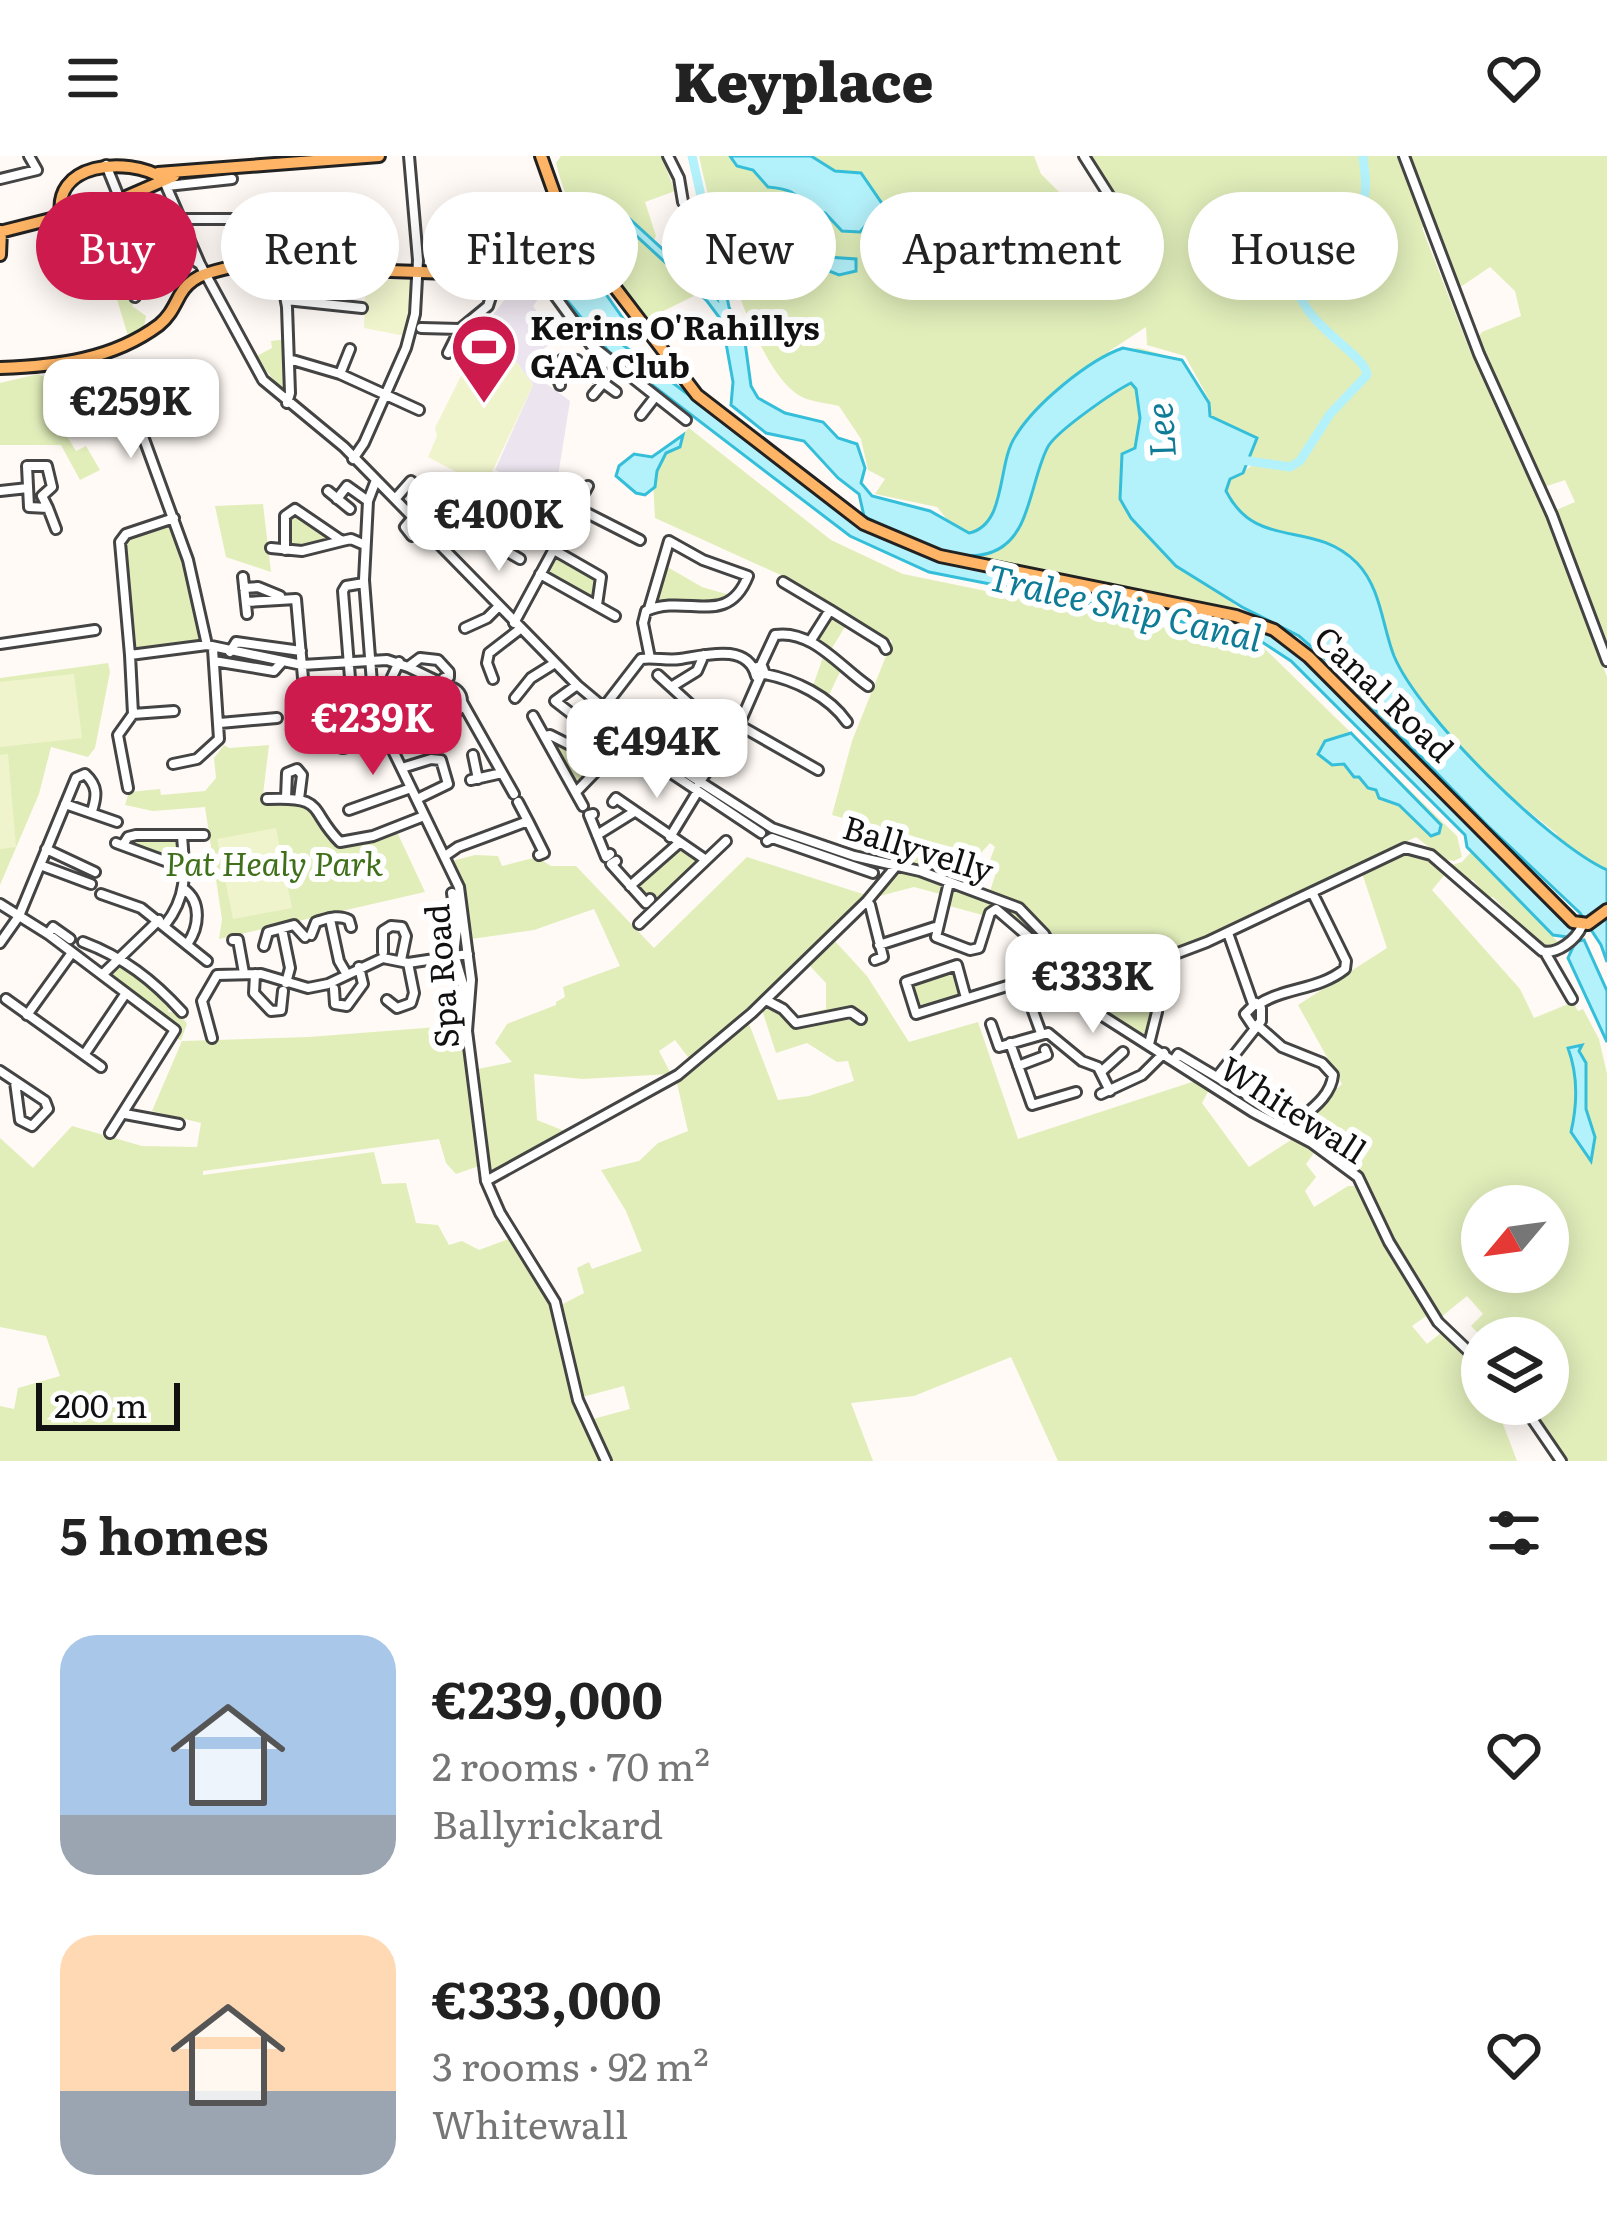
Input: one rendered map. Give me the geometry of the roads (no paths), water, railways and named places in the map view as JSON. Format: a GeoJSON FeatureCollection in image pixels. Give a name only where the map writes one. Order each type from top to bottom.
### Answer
{"type":"FeatureCollection","features":[{"type":"Feature","properties":{"kind":"main road"},"geometry":{"type":"LineString","coordinates":[[140,192],[181,173],[379,156]]}},
{"type":"Feature","properties":{"kind":"main road","name":"Canal Road"},"geometry":{"type":"LineString","coordinates":[[545,156],[555,192]]}},
{"type":"Feature","properties":{"kind":"main road"},"geometry":{"type":"LineString","coordinates":[[65,192],[91,168],[143,162],[163,180]]}},
{"type":"Feature","properties":{"kind":"main road"},"geometry":{"type":"LineString","coordinates":[[0,255],[0,231],[36,222]]}},
{"type":"Feature","properties":{"kind":"main road"},"geometry":{"type":"LineString","coordinates":[[0,369],[91,358],[155,328],[169,315],[199,263],[221,265]]}},
{"type":"Feature","properties":{"kind":"main road"},"geometry":{"type":"LineString","coordinates":[[399,272],[423,272]]}},
{"type":"Feature","properties":{"kind":"main road","name":"Canal Road"},"geometry":{"type":"LineString","coordinates":[[624,300],[703,400],[864,524],[940,556],[1220,611],[1285,637],[1583,928]]}},
{"type":"Feature","properties":{"kind":"main road"},"geometry":{"type":"LineString","coordinates":[[1583,928],[1607,910]]}},
{"type":"Feature","properties":{"kind":"street"},"geometry":{"type":"LineString","coordinates":[[0,179],[37,170],[29,156]]}},
{"type":"Feature","properties":{"kind":"street"},"geometry":{"type":"LineString","coordinates":[[353,459],[363,447],[412,331],[418,272],[410,156]]}},
{"type":"Feature","properties":{"kind":"street"},"geometry":{"type":"LineString","coordinates":[[668,156],[681,192]]}},
{"type":"Feature","properties":{"kind":"street"},"geometry":{"type":"LineString","coordinates":[[1084,156],[1107,192]]}},
{"type":"Feature","properties":{"kind":"street"},"geometry":{"type":"LineString","coordinates":[[1404,156],[1479,354],[1552,515],[1607,661]]}},
{"type":"Feature","properties":{"kind":"street"},"geometry":{"type":"LineString","coordinates":[[106,167],[117,192]]}},
{"type":"Feature","properties":{"kind":"street"},"geometry":{"type":"LineString","coordinates":[[169,192],[163,180],[232,179]]}},
{"type":"Feature","properties":{"kind":"street"},"geometry":{"type":"LineString","coordinates":[[197,258],[261,377],[396,498],[578,685],[764,837],[820,849],[874,873]]}},
{"type":"Feature","properties":{"kind":"street"},"geometry":{"type":"LineString","coordinates":[[448,353],[460,329],[490,300]]}},
{"type":"Feature","properties":{"kind":"street"},"geometry":{"type":"LineString","coordinates":[[559,300],[591,345],[686,420]]}},
{"type":"Feature","properties":{"kind":"street"},"geometry":{"type":"LineString","coordinates":[[287,403],[286,301],[362,308]]}},
{"type":"Feature","properties":{"kind":"street"},"geometry":{"type":"LineString","coordinates":[[422,328],[460,329]]}},
{"type":"Feature","properties":{"kind":"street"},"geometry":{"type":"LineString","coordinates":[[340,374],[350,349]]}},
{"type":"Feature","properties":{"kind":"street"},"geometry":{"type":"LineString","coordinates":[[560,385],[554,367],[566,357],[577,360],[616,392]]}},
{"type":"Feature","properties":{"kind":"street"},"geometry":{"type":"LineString","coordinates":[[289,359],[340,374],[419,410]]}},
{"type":"Feature","properties":{"kind":"street"},"geometry":{"type":"LineString","coordinates":[[594,376],[607,360]]}},
{"type":"Feature","properties":{"kind":"street"},"geometry":{"type":"LineString","coordinates":[[54,366],[61,377],[112,400],[131,416],[154,460],[188,560],[214,662],[219,740],[206,754],[173,764]]}},
{"type":"Feature","properties":{"kind":"street"},"geometry":{"type":"LineString","coordinates":[[593,395],[604,382]]}},
{"type":"Feature","properties":{"kind":"street"},"geometry":{"type":"LineString","coordinates":[[641,415],[655,397]]}},
{"type":"Feature","properties":{"kind":"street"},"geometry":{"type":"LineString","coordinates":[[48,508],[29,507],[27,466],[47,466],[52,485],[42,496],[48,508],[56,530]]}},
{"type":"Feature","properties":{"kind":"street"},"geometry":{"type":"LineString","coordinates":[[267,799],[299,799],[322,814],[340,842],[425,818],[374,703],[364,584],[368,501],[376,480]]}},
{"type":"Feature","properties":{"kind":"street"},"geometry":{"type":"LineString","coordinates":[[396,498],[411,481],[447,517]]}},
{"type":"Feature","properties":{"kind":"street"},"geometry":{"type":"LineString","coordinates":[[337,499],[347,486],[368,501]]}},
{"type":"Feature","properties":{"kind":"street"},"geometry":{"type":"LineString","coordinates":[[490,674],[489,653],[517,626],[588,486]]}},
{"type":"Feature","properties":{"kind":"street"},"geometry":{"type":"LineString","coordinates":[[0,491],[28,488]]}},
{"type":"Feature","properties":{"kind":"street"},"geometry":{"type":"LineString","coordinates":[[486,489],[564,531]]}},
{"type":"Feature","properties":{"kind":"street"},"geometry":{"type":"LineString","coordinates":[[328,491],[350,509]]}},
{"type":"Feature","properties":{"kind":"street"},"geometry":{"type":"LineString","coordinates":[[504,500],[482,537],[520,559]]}},
{"type":"Feature","properties":{"kind":"street"},"geometry":{"type":"LineString","coordinates":[[577,508],[640,540]]}},
{"type":"Feature","properties":{"kind":"street"},"geometry":{"type":"LineString","coordinates":[[285,550],[285,516],[295,509],[346,540]]}},
{"type":"Feature","properties":{"kind":"street"},"geometry":{"type":"LineString","coordinates":[[412,536],[404,527],[414,516]]}},
{"type":"Feature","properties":{"kind":"street"},"geometry":{"type":"LineString","coordinates":[[128,788],[118,735],[133,714],[120,542],[126,534],[174,518]]}},
{"type":"Feature","properties":{"kind":"street"},"geometry":{"type":"LineString","coordinates":[[271,548],[325,548],[365,539]]}},
{"type":"Feature","properties":{"kind":"street"},"geometry":{"type":"LineString","coordinates":[[649,609],[727,605],[739,595],[748,576],[669,541],[642,619],[650,658]]}},
{"type":"Feature","properties":{"kind":"street"},"geometry":{"type":"LineString","coordinates":[[554,550],[601,577],[597,606]]}},
{"type":"Feature","properties":{"kind":"street"},"geometry":{"type":"LineString","coordinates":[[540,574],[615,616]]}},
{"type":"Feature","properties":{"kind":"street"},"geometry":{"type":"LineString","coordinates":[[248,614],[244,582],[280,598]]}},
{"type":"Feature","properties":{"kind":"street"},"geometry":{"type":"LineString","coordinates":[[784,582],[886,649]]}},
{"type":"Feature","properties":{"kind":"street"},"geometry":{"type":"LineString","coordinates":[[364,584],[346,586],[343,591],[352,703],[374,703]]}},
{"type":"Feature","properties":{"kind":"street"},"geometry":{"type":"LineString","coordinates":[[246,602],[294,597],[297,601],[306,712]]}},
{"type":"Feature","properties":{"kind":"street"},"geometry":{"type":"LineString","coordinates":[[465,628],[499,607]]}},
{"type":"Feature","properties":{"kind":"street"},"geometry":{"type":"LineString","coordinates":[[811,640],[830,610]]}},
{"type":"Feature","properties":{"kind":"street"},"geometry":{"type":"LineString","coordinates":[[0,644],[95,630]]}},
{"type":"Feature","properties":{"kind":"street"},"geometry":{"type":"LineString","coordinates":[[670,837],[739,725],[775,635],[811,640],[868,686]]}},
{"type":"Feature","properties":{"kind":"street"},"geometry":{"type":"LineString","coordinates":[[230,652],[236,642],[301,651]]}},
{"type":"Feature","properties":{"kind":"street"},"geometry":{"type":"LineString","coordinates":[[130,655],[208,645],[302,665],[404,664],[435,680],[440,689]]}},
{"type":"Feature","properties":{"kind":"street"},"geometry":{"type":"LineString","coordinates":[[604,707],[637,662],[741,655],[760,671],[811,691],[847,722]]}},
{"type":"Feature","properties":{"kind":"street"},"geometry":{"type":"LineString","coordinates":[[670,687],[697,671],[704,656]]}},
{"type":"Feature","properties":{"kind":"street"},"geometry":{"type":"LineString","coordinates":[[386,690],[404,664],[420,658],[439,660],[449,672],[444,678]]}},
{"type":"Feature","properties":{"kind":"street"},"geometry":{"type":"LineString","coordinates":[[214,662],[274,671],[282,662]]}},
{"type":"Feature","properties":{"kind":"street"},"geometry":{"type":"LineString","coordinates":[[515,698],[531,678],[555,663]]}},
{"type":"Feature","properties":{"kind":"street"},"geometry":{"type":"LineString","coordinates":[[658,675],[692,706]]}},
{"type":"Feature","properties":{"kind":"street"},"geometry":{"type":"LineString","coordinates":[[578,685],[555,701],[599,735]]}},
{"type":"Feature","properties":{"kind":"street"},"geometry":{"type":"LineString","coordinates":[[440,689],[457,690],[528,821],[544,854],[539,855]]}},
{"type":"Feature","properties":{"kind":"street"},"geometry":{"type":"LineString","coordinates":[[440,689],[434,701],[441,713],[454,714],[462,702]]}},
{"type":"Feature","properties":{"kind":"street"},"geometry":{"type":"LineString","coordinates":[[133,714],[175,711]]}},
{"type":"Feature","properties":{"kind":"street"},"geometry":{"type":"LineString","coordinates":[[533,716],[584,806]]}},
{"type":"Feature","properties":{"kind":"street"},"geometry":{"type":"LineString","coordinates":[[220,723],[277,718]]}},
{"type":"Feature","properties":{"kind":"street"},"geometry":{"type":"LineString","coordinates":[[739,725],[818,770]]}},
{"type":"Feature","properties":{"kind":"street"},"geometry":{"type":"LineString","coordinates":[[347,737],[384,731]]}},
{"type":"Feature","properties":{"kind":"street"},"geometry":{"type":"LineString","coordinates":[[576,792],[634,733]]}},
{"type":"Feature","properties":{"kind":"street"},"geometry":{"type":"LineString","coordinates":[[545,736],[604,762]]}},
{"type":"Feature","properties":{"kind":"street"},"geometry":{"type":"LineString","coordinates":[[473,755],[475,779],[502,773]]}},
{"type":"Feature","properties":{"kind":"street"},"geometry":{"type":"LineString","coordinates":[[403,768],[441,760],[448,784],[417,800]]}},
{"type":"Feature","properties":{"kind":"street"},"geometry":{"type":"LineString","coordinates":[[653,761],[699,787]]}},
{"type":"Feature","properties":{"kind":"street"},"geometry":{"type":"LineString","coordinates":[[286,798],[287,773],[296,770],[302,778],[299,799]]}},
{"type":"Feature","properties":{"kind":"street"},"geometry":{"type":"LineString","coordinates":[[0,943],[19,916],[76,778],[85,774],[94,782],[92,812]]}},
{"type":"Feature","properties":{"kind":"street","name":"Ballyvelly"},"geometry":{"type":"LineString","coordinates":[[699,787],[772,829],[820,849],[897,865],[1018,908],[1044,934],[1062,969],[1080,990]]}},
{"type":"Feature","properties":{"kind":"street"},"geometry":{"type":"LineString","coordinates":[[349,810],[411,788]]}},
{"type":"Feature","properties":{"kind":"street"},"geometry":{"type":"LineString","coordinates":[[613,802],[616,798],[706,860]]}},
{"type":"Feature","properties":{"kind":"street"},"geometry":{"type":"LineString","coordinates":[[65,804],[117,822]]}},
{"type":"Feature","properties":{"kind":"street"},"geometry":{"type":"LineString","coordinates":[[597,835],[634,812]]}},
{"type":"Feature","properties":{"kind":"street"},"geometry":{"type":"LineString","coordinates":[[592,814],[606,856],[613,858],[611,864],[646,903],[650,899]]}},
{"type":"Feature","properties":{"kind":"street","name":"Spa Road"},"geometry":{"type":"LineString","coordinates":[[425,818],[422,823],[444,853],[459,887],[468,954],[467,1031],[486,1181],[500,1213],[555,1302],[578,1400],[606,1461]]}},
{"type":"Feature","properties":{"kind":"street"},"geometry":{"type":"LineString","coordinates":[[444,853],[528,821]]}},
{"type":"Feature","properties":{"kind":"street"},"geometry":{"type":"LineString","coordinates":[[184,868],[119,844],[136,835],[204,835]]}},
{"type":"Feature","properties":{"kind":"street"},"geometry":{"type":"LineString","coordinates":[[102,975],[180,906],[182,836]]}},
{"type":"Feature","properties":{"kind":"street"},"geometry":{"type":"LineString","coordinates":[[639,925],[725,841]]}},
{"type":"Feature","properties":{"kind":"street"},"geometry":{"type":"LineString","coordinates":[[630,886],[680,843]]}},
{"type":"Feature","properties":{"kind":"street"},"geometry":{"type":"LineString","coordinates":[[1080,990],[1228,933],[1400,849],[1418,848],[1446,866],[1545,952],[1572,998]]}},
{"type":"Feature","properties":{"kind":"street"},"geometry":{"type":"LineString","coordinates":[[46,849],[95,872]]}},
{"type":"Feature","properties":{"kind":"street"},"geometry":{"type":"LineString","coordinates":[[883,863],[886,877]]}},
{"type":"Feature","properties":{"kind":"street"},"geometry":{"type":"LineString","coordinates":[[486,1181],[678,1075],[766,1000],[897,865]]}},
{"type":"Feature","properties":{"kind":"street"},"geometry":{"type":"LineString","coordinates":[[40,866],[91,884]]}},
{"type":"Feature","properties":{"kind":"street"},"geometry":{"type":"LineString","coordinates":[[950,881],[936,937],[979,948],[996,909],[1038,945],[1048,973]]}},
{"type":"Feature","properties":{"kind":"street"},"geometry":{"type":"LineString","coordinates":[[184,889],[196,905],[197,918],[188,944]]}},
{"type":"Feature","properties":{"kind":"street"},"geometry":{"type":"LineString","coordinates":[[1291,1126],[1325,1096],[1333,1075],[1322,1063],[1282,1047],[1245,1014],[1277,993],[1313,986],[1345,970],[1346,961],[1312,892]]}},
{"type":"Feature","properties":{"kind":"street"},"geometry":{"type":"LineString","coordinates":[[452,893],[457,928],[454,954],[463,984],[460,1019]]}},
{"type":"Feature","properties":{"kind":"street"},"geometry":{"type":"LineString","coordinates":[[101,895],[132,903],[207,961]]}},
{"type":"Feature","properties":{"kind":"street"},"geometry":{"type":"LineString","coordinates":[[0,904],[48,934],[175,1030],[110,1133]]}},
{"type":"Feature","properties":{"kind":"street"},"geometry":{"type":"LineString","coordinates":[[870,905],[883,957],[874,960]]}},
{"type":"Feature","properties":{"kind":"street"},"geometry":{"type":"LineString","coordinates":[[264,946],[268,932],[294,926],[308,936],[316,922],[342,916],[350,920],[351,927]]}},
{"type":"Feature","properties":{"kind":"street"},"geometry":{"type":"LineString","coordinates":[[330,919],[346,973]]}},
{"type":"Feature","properties":{"kind":"street"},"geometry":{"type":"LineString","coordinates":[[48,934],[53,927],[70,939]]}},
{"type":"Feature","properties":{"kind":"street"},"geometry":{"type":"LineString","coordinates":[[384,950],[383,931],[402,927],[414,993],[411,1003],[397,1008],[389,999]]}},
{"type":"Feature","properties":{"kind":"street"},"geometry":{"type":"LineString","coordinates":[[879,945],[935,927]]}},
{"type":"Feature","properties":{"kind":"street"},"geometry":{"type":"LineString","coordinates":[[1545,952],[1562,947],[1583,928]]}},
{"type":"Feature","properties":{"kind":"street"},"geometry":{"type":"LineString","coordinates":[[233,940],[238,940],[254,993],[268,1010],[281,1010],[290,968],[282,929]]}},
{"type":"Feature","properties":{"kind":"street"},"geometry":{"type":"LineString","coordinates":[[1211,1086],[1262,1015],[1228,933]]}},
{"type":"Feature","properties":{"kind":"street"},"geometry":{"type":"LineString","coordinates":[[88,947],[121,957],[175,1009]]}},
{"type":"Feature","properties":{"kind":"street"},"geometry":{"type":"LineString","coordinates":[[961,947],[957,965],[966,998]]}},
{"type":"Feature","properties":{"kind":"street"},"geometry":{"type":"LineString","coordinates":[[27,1015],[70,954]]}},
{"type":"Feature","properties":{"kind":"street"},"geometry":{"type":"LineString","coordinates":[[212,1038],[202,1001],[217,975],[249,974],[282,991],[319,987],[382,958],[405,962],[468,954]]}},
{"type":"Feature","properties":{"kind":"street"},"geometry":{"type":"LineString","coordinates":[[1149,1043],[1157,1012],[1153,964]]}},
{"type":"Feature","properties":{"kind":"street"},"geometry":{"type":"LineString","coordinates":[[957,965],[904,985],[916,1014],[1062,969]]}},
{"type":"Feature","properties":{"kind":"street"},"geometry":{"type":"LineString","coordinates":[[334,988],[335,1004],[347,1006],[363,984],[359,967]]}},
{"type":"Feature","properties":{"kind":"street","name":"Whitewall"},"geometry":{"type":"LineString","coordinates":[[1080,990],[1104,1017],[1194,1069],[1211,1086],[1250,1110],[1291,1126],[1361,1181],[1389,1242],[1438,1322],[1461,1344]]}},
{"type":"Feature","properties":{"kind":"street"},"geometry":{"type":"LineString","coordinates":[[84,1055],[126,993]]}},
{"type":"Feature","properties":{"kind":"street"},"geometry":{"type":"LineString","coordinates":[[6,999],[101,1067]]}},
{"type":"Feature","properties":{"kind":"street"},"geometry":{"type":"LineString","coordinates":[[766,1000],[796,1023],[851,1012],[861,1019]]}},
{"type":"Feature","properties":{"kind":"street"},"geometry":{"type":"LineString","coordinates":[[1034,1011],[1041,1033]]}},
{"type":"Feature","properties":{"kind":"street"},"geometry":{"type":"LineString","coordinates":[[991,1024],[999,1047],[1048,1034],[1102,1071]]}},
{"type":"Feature","properties":{"kind":"street"},"geometry":{"type":"LineString","coordinates":[[1010,1043],[1032,1105],[1076,1092]]}},
{"type":"Feature","properties":{"kind":"street"},"geometry":{"type":"LineString","coordinates":[[1018,1066],[1047,1055],[1046,1050]]}},
{"type":"Feature","properties":{"kind":"street"},"geometry":{"type":"LineString","coordinates":[[1102,1071],[1123,1052]]}},
{"type":"Feature","properties":{"kind":"street"},"geometry":{"type":"LineString","coordinates":[[1102,1071],[1106,1093],[1142,1075],[1164,1053]]}},
{"type":"Feature","properties":{"kind":"street"},"geometry":{"type":"LineString","coordinates":[[1194,1069],[1218,1076],[1269,1114]]}},
{"type":"Feature","properties":{"kind":"street"},"geometry":{"type":"LineString","coordinates":[[0,1071],[45,1101],[48,1108],[32,1126],[20,1120],[15,1082]]}},
{"type":"Feature","properties":{"kind":"street"},"geometry":{"type":"LineString","coordinates":[[1227,1096],[1233,1086]]}},
{"type":"Feature","properties":{"kind":"street"},"geometry":{"type":"LineString","coordinates":[[1250,1110],[1256,1100]]}},
{"type":"Feature","properties":{"kind":"street"},"geometry":{"type":"LineString","coordinates":[[125,1114],[179,1124]]}},
{"type":"Feature","properties":{"kind":"street"},"geometry":{"type":"LineString","coordinates":[[1536,1425],[1561,1461]]}},
{"type":"Feature","properties":{"kind":"water"},"geometry":{"type":"Polygon","coordinates":[[[730,156],[811,156],[835,171],[861,173],[874,192],[860,192],[860,232],[842,231],[836,225],[836,192],[768,187],[753,170],[737,166],[730,156]]]}},
{"type":"Feature","properties":{"kind":"water"},"geometry":{"type":"Polygon","coordinates":[[[638,227],[662,249],[662,259],[638,237],[638,227]]]}},
{"type":"Feature","properties":{"kind":"water"},"geometry":{"type":"Polygon","coordinates":[[[836,258],[856,259],[856,271],[839,275],[836,258]]]}},
{"type":"Feature","properties":{"kind":"water","name":"Tralee Ship Canal"},"geometry":{"type":"Polygon","coordinates":[[[567,300],[610,300],[636,337],[626,339],[619,331],[614,336],[619,342],[861,526],[890,541],[939,560],[1259,626],[1292,644],[1574,927],[1573,934],[1578,941],[1584,940],[1607,991],[1607,1042],[1568,958],[1573,947],[1567,937],[1553,935],[1467,847],[1465,835],[1291,661],[1239,633],[929,572],[850,536],[609,352],[567,300]]]}},
{"type":"Feature","properties":{"kind":"water"},"geometry":{"type":"Polygon","coordinates":[[[728,300],[745,342],[751,386],[758,398],[785,413],[823,422],[838,438],[857,444],[865,468],[861,483],[872,496],[930,511],[969,533],[981,528],[996,506],[1015,437],[1063,385],[1123,348],[1182,360],[1209,403],[1210,416],[1257,438],[1243,473],[1230,479],[1226,491],[1239,510],[1269,529],[1340,549],[1357,563],[1376,595],[1394,656],[1430,711],[1520,806],[1607,870],[1607,962],[1580,913],[1330,663],[1299,636],[1176,566],[1131,518],[1120,499],[1122,454],[1135,448],[1140,418],[1131,383],[1087,411],[1049,445],[1025,515],[1007,543],[990,553],[947,553],[864,516],[859,494],[804,441],[766,433],[731,405],[733,382],[722,321],[707,301],[728,300]]]}},
{"type":"Feature","properties":{"kind":"water"},"geometry":{"type":"Polygon","coordinates":[[[683,435],[680,447],[666,453],[655,487],[645,495],[616,476],[619,466],[634,454],[652,457],[683,435]]]}},
{"type":"Feature","properties":{"kind":"water"},"geometry":{"type":"Polygon","coordinates":[[[1351,733],[1441,825],[1439,833],[1431,836],[1399,805],[1379,798],[1376,790],[1354,777],[1344,764],[1332,765],[1318,754],[1325,741],[1351,733]]]}},
{"type":"Feature","properties":{"kind":"water"},"geometry":{"type":"Polygon","coordinates":[[[1582,1045],[1586,1109],[1595,1137],[1591,1161],[1571,1132],[1576,1090],[1568,1048],[1582,1045]]]}},
{"type":"Feature","properties":{"kind":"waterway","name":"Lee"},"geometry":{"type":"LineString","coordinates":[[692,156],[700,192]]}},
{"type":"Feature","properties":{"kind":"waterway"},"geometry":{"type":"LineString","coordinates":[[1235,459],[1290,467],[1300,461],[1330,414],[1367,375],[1364,366],[1306,307],[1295,273],[1305,247],[1359,206],[1366,189],[1363,156]]}},
{"type":"Feature","properties":{"kind":"place","name":"Kerins O'Rahillys GAA Club"},"geometry":{"type":"Point","coordinates":[484,406]}},
{"type":"Feature","properties":{"kind":"park label","name":"Pat Healy Park"},"geometry":{"type":"Point","coordinates":[274,864]}}]}
